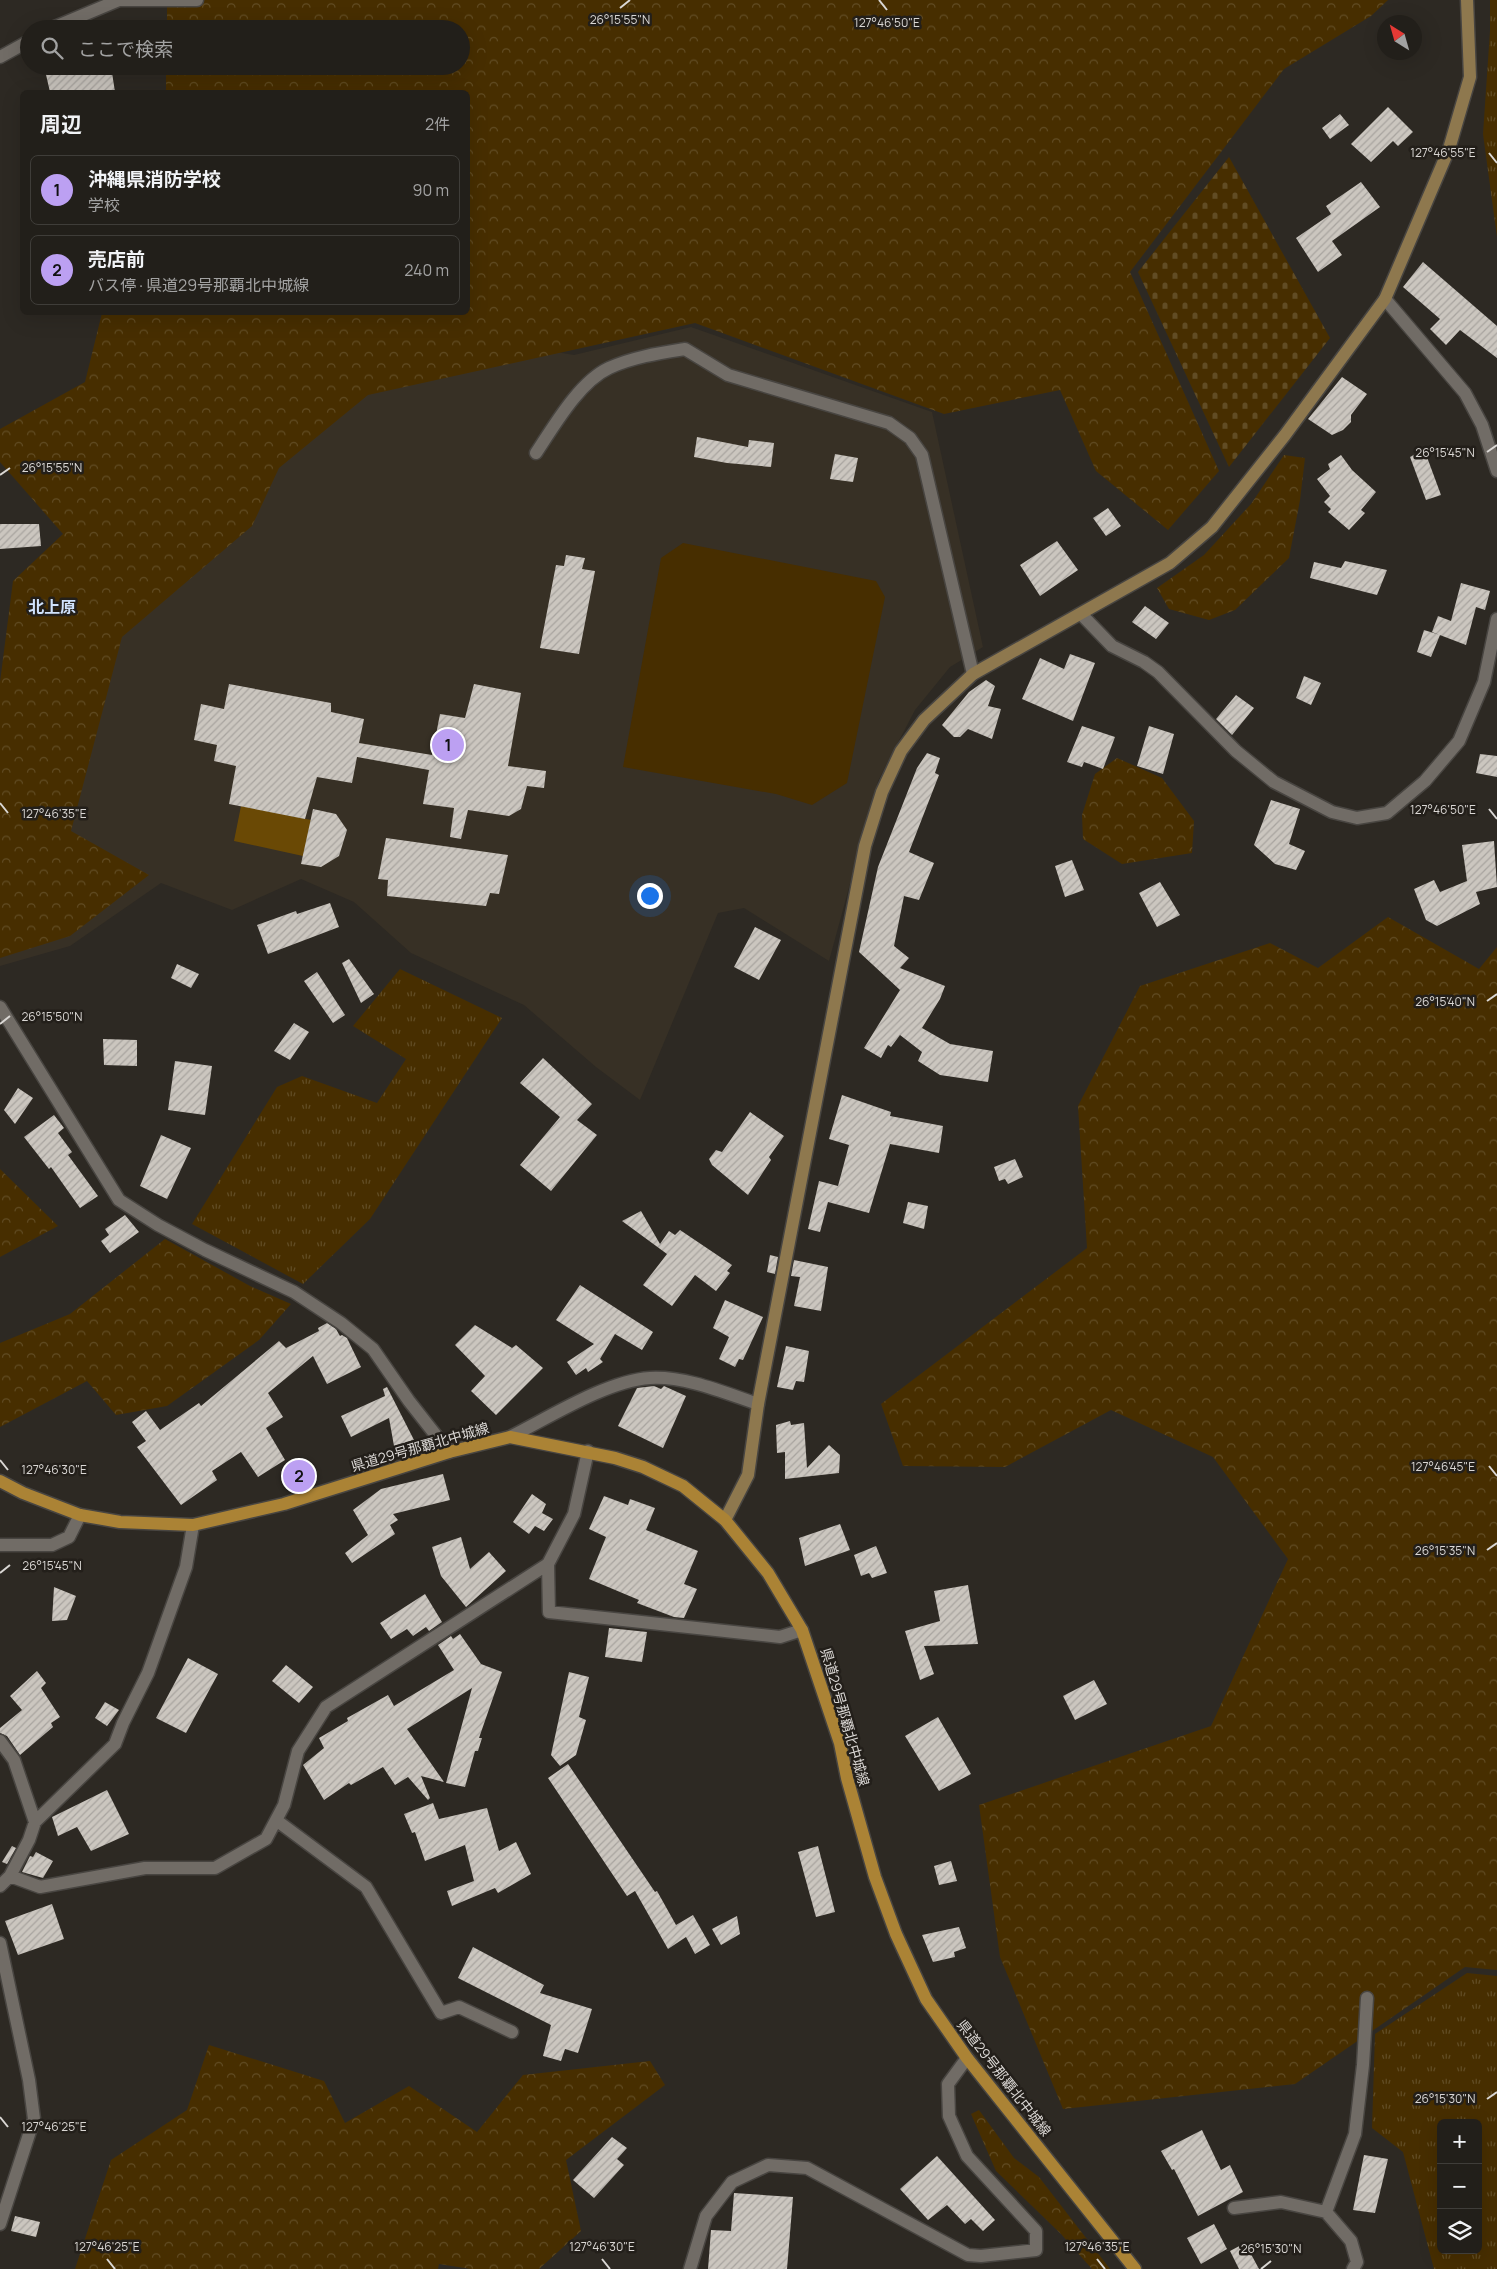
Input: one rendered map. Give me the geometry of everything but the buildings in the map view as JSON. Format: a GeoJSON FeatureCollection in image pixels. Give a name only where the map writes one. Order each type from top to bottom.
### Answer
{"type":"FeatureCollection","features":[{"type":"Feature","properties":{"kind":"main road","name":"県道29号那覇北中城線"},"geometry":{"type":"LineString","coordinates":[[0,1481],[23,1493],[80,1515],[120,1522],[193,1525],[284,1504],[448,1452],[510,1437],[588,1451],[644,1467],[669,1478],[698,1497],[725,1520],[768,1574],[802,1630],[840,1743],[846,1778],[886,1910],[926,1999],[967,2058],[1135,2269]]}},
{"type":"Feature","properties":{"kind":"street"},"geometry":{"type":"LineString","coordinates":[[71,20],[119,0],[197,0]]}},
{"type":"Feature","properties":{"kind":"street"},"geometry":{"type":"LineString","coordinates":[[725,1520],[748,1475],[758,1404],[865,846],[882,792],[901,751],[924,720],[973,674],[1170,563],[1212,527],[1285,435],[1385,299],[1449,149],[1470,77],[1467,0]]}},
{"type":"Feature","properties":{"kind":"street"},"geometry":{"type":"LineString","coordinates":[[0,57],[20,46]]}},
{"type":"Feature","properties":{"kind":"street"},"geometry":{"type":"LineString","coordinates":[[1385,299],[1465,393],[1482,425],[1497,471]]}},
{"type":"Feature","properties":{"kind":"street"},"geometry":{"type":"LineString","coordinates":[[536,453],[585,386],[608,368],[659,353],[685,349],[728,374],[889,423],[910,438],[922,455],[973,674]]}},
{"type":"Feature","properties":{"kind":"street"},"geometry":{"type":"LineString","coordinates":[[1081,614],[1112,646],[1144,662],[1158,672],[1236,751],[1274,782],[1332,812],[1357,818],[1387,813],[1425,781],[1459,740],[1484,682],[1497,618]]}},
{"type":"Feature","properties":{"kind":"street"},"geometry":{"type":"LineString","coordinates":[[0,1007],[119,1200],[158,1225],[205,1250],[294,1292],[341,1323],[373,1349],[409,1401],[448,1452]]}},
{"type":"Feature","properties":{"kind":"street"},"geometry":{"type":"LineString","coordinates":[[510,1437],[624,1382],[652,1378],[696,1384],[758,1404]]}},
{"type":"Feature","properties":{"kind":"street"},"geometry":{"type":"LineString","coordinates":[[588,1451],[574,1514],[548,1564],[549,1612],[780,1637],[802,1630]]}},
{"type":"Feature","properties":{"kind":"street"},"geometry":{"type":"LineString","coordinates":[[0,1545],[52,1545],[69,1537],[80,1515]]}},
{"type":"Feature","properties":{"kind":"street"},"geometry":{"type":"LineString","coordinates":[[0,1886],[10,1876],[29,1840],[35,1822],[115,1744],[123,1722],[148,1673],[186,1567],[193,1525]]}},
{"type":"Feature","properties":{"kind":"street"},"geometry":{"type":"LineString","coordinates":[[10,1876],[40,1887],[145,1868],[215,1868],[266,1840],[284,1805],[298,1751],[326,1707],[548,1564]]}},
{"type":"Feature","properties":{"kind":"street"},"geometry":{"type":"LineString","coordinates":[[0,1741],[14,1760],[35,1822]]}},
{"type":"Feature","properties":{"kind":"street"},"geometry":{"type":"LineString","coordinates":[[276,1820],[366,1888],[441,2014],[459,2007],[512,2032]]}},
{"type":"Feature","properties":{"kind":"street"},"geometry":{"type":"LineString","coordinates":[[0,1943],[29,2080],[34,2119],[0,2224]]}},
{"type":"Feature","properties":{"kind":"street"},"geometry":{"type":"LineString","coordinates":[[1326,2212],[1355,2134],[1363,2065],[1367,1998]]}},
{"type":"Feature","properties":{"kind":"street"},"geometry":{"type":"LineString","coordinates":[[690,2269],[706,2216],[732,2182],[768,2165],[807,2168],[968,2255],[981,2256],[1036,2250],[1036,2231],[967,2156],[949,2116],[948,2084],[967,2058]]}},
{"type":"Feature","properties":{"kind":"street"},"geometry":{"type":"LineString","coordinates":[[1234,2208],[1281,2202],[1326,2212],[1351,2241],[1357,2262],[1353,2269]]}},
{"type":"Feature","properties":{"kind":"shaded area"},"geometry":{"type":"Polygon","coordinates":[[[373,321],[574,355],[691,327],[932,412],[983,647],[950,667],[915,710],[878,781],[829,961],[744,908],[718,913],[640,1100],[596,1067],[524,1005],[411,953],[354,902],[301,879],[232,910],[161,883],[70,946],[0,966],[0,705],[373,321]]]}},
{"type":"Feature","properties":{"kind":"shaded area"},"geometry":{"type":"Polygon","coordinates":[[[241,806],[311,820],[303,856],[234,841],[241,806]]]}},
{"type":"Feature","properties":{"kind":"green space"},"geometry":{"type":"Polygon","coordinates":[[[167,0],[1388,0],[1371,16],[1284,69],[1130,272],[1219,471],[1168,530],[1096,471],[1060,390],[944,414],[695,323],[368,395],[279,468],[252,526],[122,637],[71,831],[149,875],[70,936],[0,958],[0,682],[13,581],[63,534],[0,462],[0,429],[85,382],[102,315],[470,315],[470,90],[166,90],[166,75],[470,75],[470,20],[167,20],[167,0]]]}},
{"type":"Feature","properties":{"kind":"green space"},"geometry":{"type":"Polygon","coordinates":[[[1490,0],[1497,0],[1497,237],[1483,134],[1490,31],[1490,0]]]}},
{"type":"Feature","properties":{"kind":"green space"},"geometry":{"type":"Polygon","coordinates":[[[1229,157],[1330,338],[1229,467],[1138,272],[1229,157]]]}},
{"type":"Feature","properties":{"kind":"green space"},"geometry":{"type":"Polygon","coordinates":[[[1284,455],[1305,458],[1300,500],[1289,558],[1235,610],[1209,620],[1169,609],[1157,588],[1204,555],[1251,504],[1284,455]]]}},
{"type":"Feature","properties":{"kind":"green space"},"geometry":{"type":"Polygon","coordinates":[[[683,543],[876,581],[885,597],[847,783],[812,805],[776,794],[623,767],[661,558],[683,543]]]}},
{"type":"Feature","properties":{"kind":"green space"},"geometry":{"type":"Polygon","coordinates":[[[1117,758],[1162,778],[1194,821],[1192,853],[1122,864],[1083,839],[1082,815],[1095,774],[1117,758]]]}},
{"type":"Feature","properties":{"kind":"green space"},"geometry":{"type":"Polygon","coordinates":[[[1388,917],[1479,969],[1497,947],[1497,1970],[1465,1967],[1295,2084],[1063,2109],[1000,1957],[979,1805],[1211,1726],[1288,1559],[1213,1457],[1111,1410],[1005,1467],[903,1466],[881,1404],[1087,1248],[1078,1106],[1140,986],[1270,943],[1318,968],[1388,917]]]}},
{"type":"Feature","properties":{"kind":"green space"},"geometry":{"type":"Polygon","coordinates":[[[400,969],[502,1018],[370,1219],[303,1284],[192,1224],[277,1087],[302,1076],[377,1103],[406,1059],[353,1026],[400,969]]]}},
{"type":"Feature","properties":{"kind":"green space"},"geometry":{"type":"Polygon","coordinates":[[[0,1169],[58,1226],[0,1257],[0,1169]]]}},
{"type":"Feature","properties":{"kind":"green space"},"geometry":{"type":"Polygon","coordinates":[[[165,1239],[250,1286],[291,1304],[259,1340],[167,1406],[116,1415],[87,1381],[0,1427],[0,1343],[70,1314],[165,1239]]]}},
{"type":"Feature","properties":{"kind":"green space"},"geometry":{"type":"Polygon","coordinates":[[[1467,1973],[1497,1976],[1497,2269],[1434,2269],[1403,2152],[1372,2128],[1375,2034],[1467,1973]]]}},
{"type":"Feature","properties":{"kind":"green space"},"geometry":{"type":"Polygon","coordinates":[[[209,2045],[324,2081],[345,2123],[409,2086],[477,2132],[523,2075],[650,2061],[665,2085],[566,2160],[581,2231],[539,2269],[471,2269],[439,2264],[438,2269],[75,2269],[111,2160],[187,2110],[209,2045]]]}},
{"type":"Feature","properties":{"kind":"green space"},"geometry":{"type":"Polygon","coordinates":[[[979,2110],[1014,2158],[1039,2177],[1110,2269],[1092,2269],[1061,2234],[996,2171],[971,2114],[979,2110]]]}},
{"type":"Feature","properties":{"kind":"place","name":"沖縄県消防学校"},"geometry":{"type":"Point","coordinates":[448,745]}},
{"type":"Feature","properties":{"kind":"place","name":"売店前"},"geometry":{"type":"Point","coordinates":[299,1476]}},
{"type":"Feature","properties":{"kind":"district","name":"北上原"},"geometry":{"type":"Point","coordinates":[52,607]}}]}
